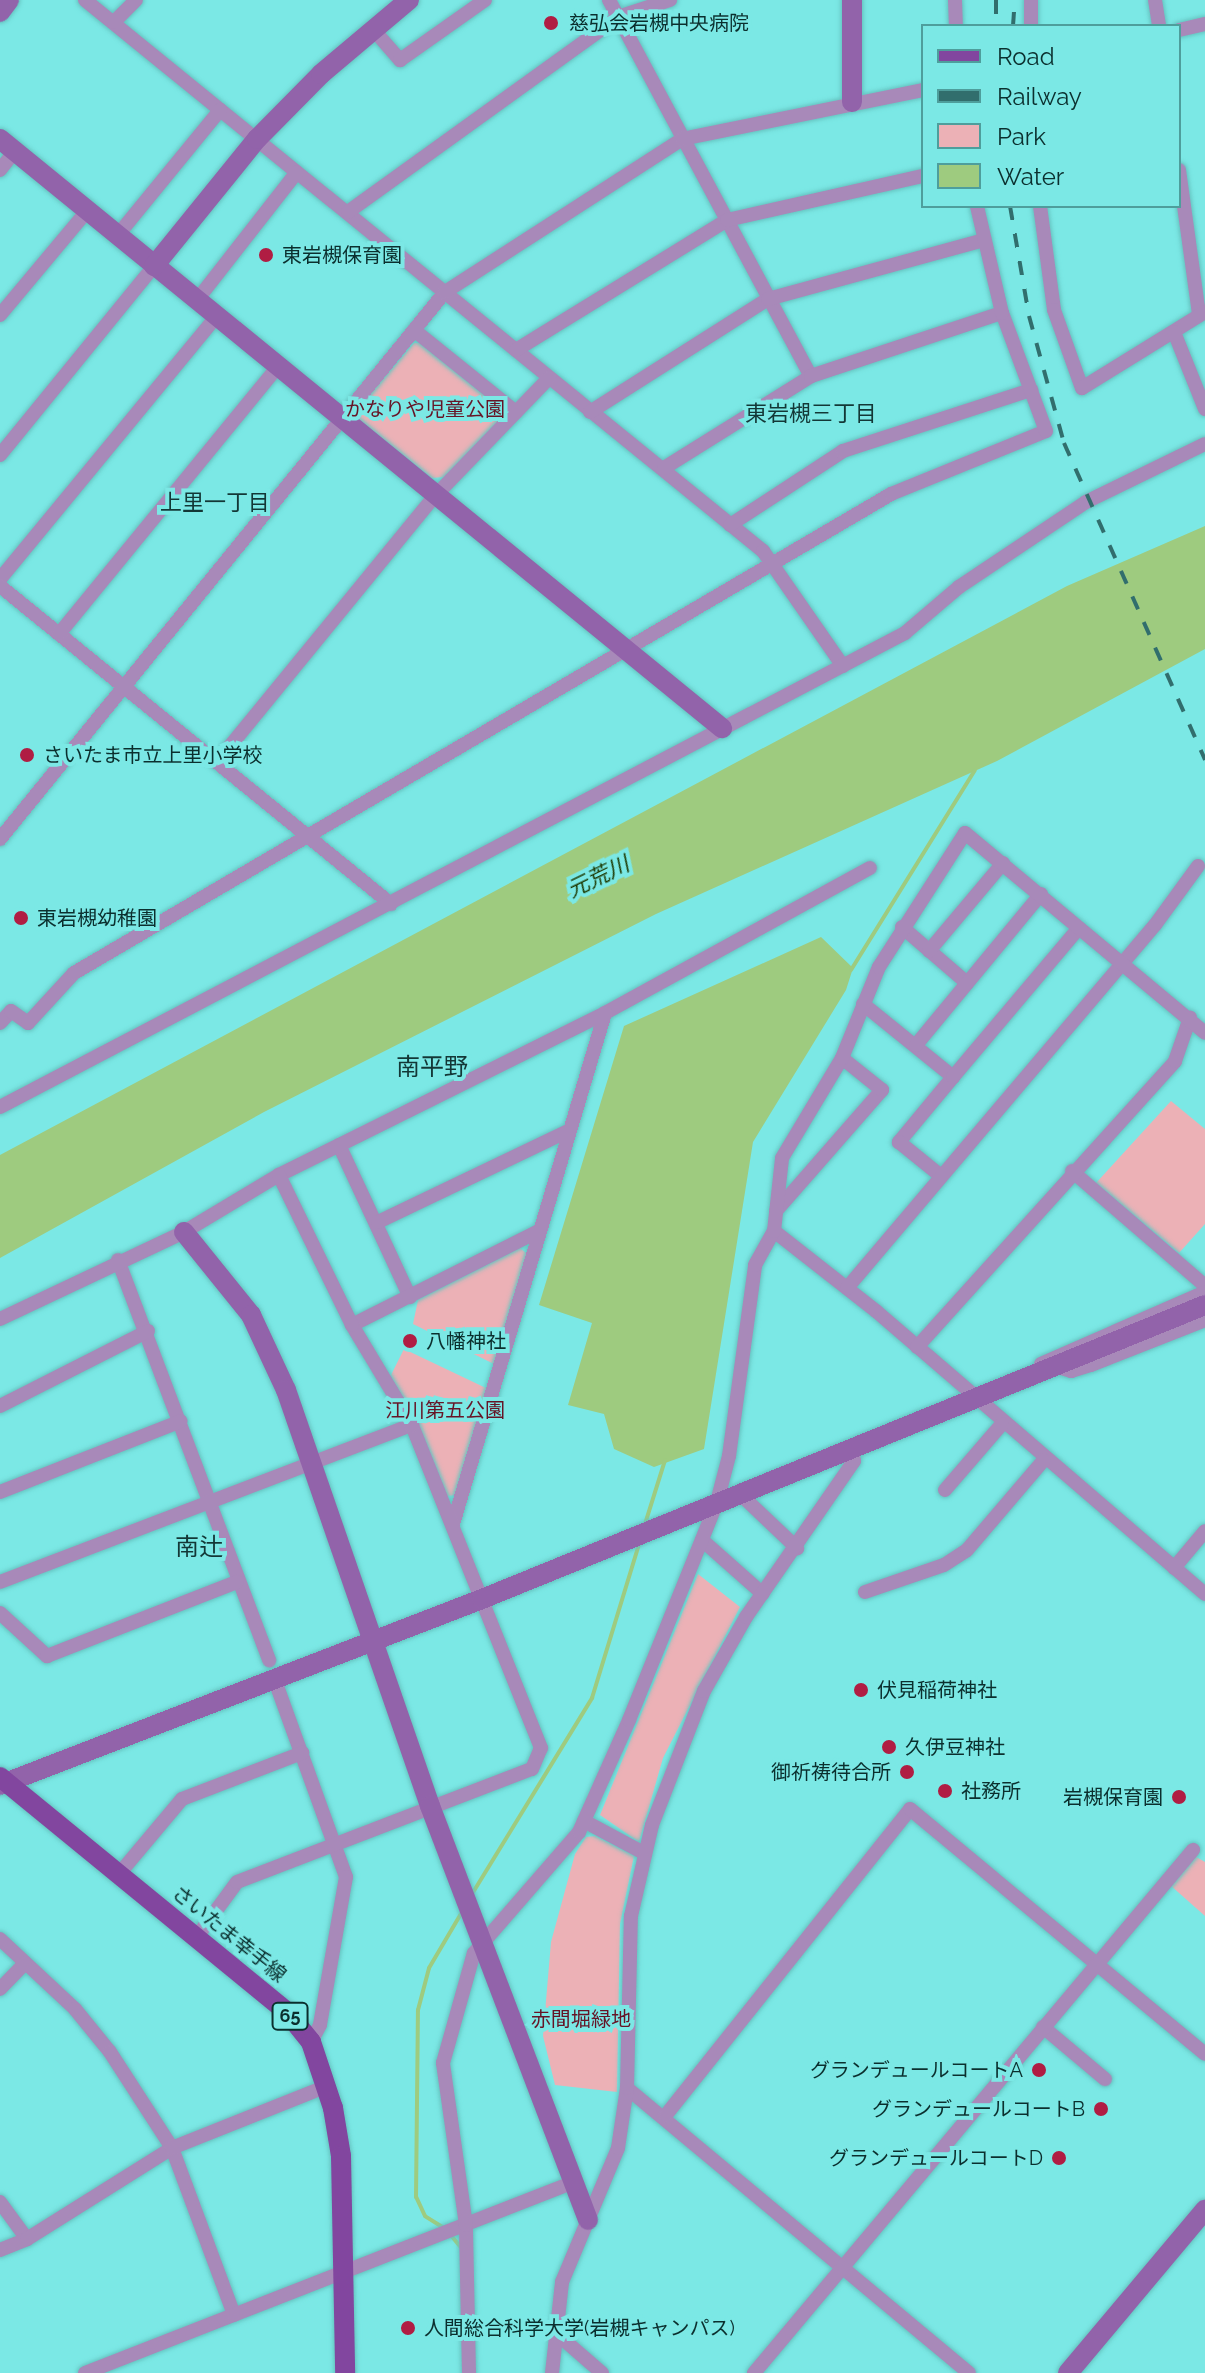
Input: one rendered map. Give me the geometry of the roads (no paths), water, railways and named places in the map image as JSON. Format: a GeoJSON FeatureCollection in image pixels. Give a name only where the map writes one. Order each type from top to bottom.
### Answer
{"type":"FeatureCollection","features":[{"type":"Feature","properties":{"kind":"main road","name":"さいたま幸手線"},"geometry":{"type":"LineString","coordinates":[[2,1781],[286,2011],[311,2042],[327,2086],[341,2156],[345,2373]]}},
{"type":"Feature","properties":{"kind":"street"},"geometry":{"type":"LineString","coordinates":[[0,12],[9,0]]}},
{"type":"Feature","properties":{"kind":"street"},"geometry":{"type":"LineString","coordinates":[[85,0],[590,412],[664,468],[730,525],[773,563],[843,666]]}},
{"type":"Feature","properties":{"kind":"street"},"geometry":{"type":"LineString","coordinates":[[114,22],[136,0]]}},
{"type":"Feature","properties":{"kind":"street"},"geometry":{"type":"LineString","coordinates":[[0,455],[257,139],[372,28],[409,0]]}},
{"type":"Feature","properties":{"kind":"street"},"geometry":{"type":"LineString","coordinates":[[372,28],[400,60],[485,0]]}},
{"type":"Feature","properties":{"kind":"street"},"geometry":{"type":"LineString","coordinates":[[609,0],[811,376]]}},
{"type":"Feature","properties":{"kind":"street"},"geometry":{"type":"LineString","coordinates":[[348,212],[618,17],[670,0]]}},
{"type":"Feature","properties":{"kind":"street"},"geometry":{"type":"LineString","coordinates":[[852,0],[852,102]]}},
{"type":"Feature","properties":{"kind":"street"},"geometry":{"type":"LineString","coordinates":[[955,0],[956,24]]}},
{"type":"Feature","properties":{"kind":"street"},"geometry":{"type":"LineString","coordinates":[[1031,0],[1031,24]]}},
{"type":"Feature","properties":{"kind":"street"},"geometry":{"type":"LineString","coordinates":[[1155,0],[1159,24]]}},
{"type":"Feature","properties":{"kind":"street"},"geometry":{"type":"LineString","coordinates":[[1181,30],[1205,24]]}},
{"type":"Feature","properties":{"kind":"street"},"geometry":{"type":"LineString","coordinates":[[0,839],[445,292],[682,139],[921,90]]}},
{"type":"Feature","properties":{"kind":"street"},"geometry":{"type":"LineString","coordinates":[[117,236],[220,110]]}},
{"type":"Feature","properties":{"kind":"street"},"geometry":{"type":"LineString","coordinates":[[0,170],[8,145],[434,497],[722,728]]}},
{"type":"Feature","properties":{"kind":"street"},"geometry":{"type":"LineString","coordinates":[[197,300],[297,172]]}},
{"type":"Feature","properties":{"kind":"street"},"geometry":{"type":"LineString","coordinates":[[516,350],[727,220],[921,176]]}},
{"type":"Feature","properties":{"kind":"street"},"geometry":{"type":"LineString","coordinates":[[1040,208],[1054,310],[1082,388],[1202,313],[1181,182]]}},
{"type":"Feature","properties":{"kind":"street"},"geometry":{"type":"LineString","coordinates":[[0,1023],[11,1011],[28,1023],[74,973],[891,494],[1046,431],[1002,313],[977,208]]}},
{"type":"Feature","properties":{"kind":"street"},"geometry":{"type":"LineString","coordinates":[[0,315],[87,211]]}},
{"type":"Feature","properties":{"kind":"street"},"geometry":{"type":"LineString","coordinates":[[590,412],[768,299],[984,240]]}},
{"type":"Feature","properties":{"kind":"street"},"geometry":{"type":"LineString","coordinates":[[664,468],[811,376],[1002,313]]}},
{"type":"Feature","properties":{"kind":"street"},"geometry":{"type":"LineString","coordinates":[[0,579],[217,316]]}},
{"type":"Feature","properties":{"kind":"street"},"geometry":{"type":"LineString","coordinates":[[414,330],[516,412]]}},
{"type":"Feature","properties":{"kind":"street"},"geometry":{"type":"LineString","coordinates":[[1174,332],[1205,409]]}},
{"type":"Feature","properties":{"kind":"street"},"geometry":{"type":"LineString","coordinates":[[59,634],[278,366]]}},
{"type":"Feature","properties":{"kind":"street"},"geometry":{"type":"LineString","coordinates":[[217,762],[434,497],[549,378]]}},
{"type":"Feature","properties":{"kind":"street"},"geometry":{"type":"LineString","coordinates":[[730,525],[843,451],[1031,390]]}},
{"type":"Feature","properties":{"kind":"street"},"geometry":{"type":"LineString","coordinates":[[0,1107],[905,633],[959,587],[1086,502],[1205,444]]}},
{"type":"Feature","properties":{"kind":"street"},"geometry":{"type":"LineString","coordinates":[[0,586],[391,904]]}},
{"type":"Feature","properties":{"kind":"street"},"geometry":{"type":"LineString","coordinates":[[469,2373],[466,2225],[443,2063],[482,1938],[584,1821],[717,1502],[729,1456],[755,1265],[774,1231],[782,1158],[842,1058],[863,1004],[902,927],[965,833],[1200,1024],[1175,1061],[1072,1171],[917,1347]]}},
{"type":"Feature","properties":{"kind":"street"},"geometry":{"type":"LineString","coordinates":[[929,951],[1003,863]]}},
{"type":"Feature","properties":{"kind":"street"},"geometry":{"type":"LineString","coordinates":[[847,1288],[1122,963],[1198,866]]}},
{"type":"Feature","properties":{"kind":"street"},"geometry":{"type":"LineString","coordinates":[[0,1319],[118,1260],[184,1232],[279,1175],[605,1013],[870,868]]}},
{"type":"Feature","properties":{"kind":"street"},"geometry":{"type":"LineString","coordinates":[[916,1045],[1041,894]]}},
{"type":"Feature","properties":{"kind":"street"},"geometry":{"type":"LineString","coordinates":[[902,927],[967,983]]}},
{"type":"Feature","properties":{"kind":"street"},"geometry":{"type":"LineString","coordinates":[[941,1176],[899,1142],[1079,928]]}},
{"type":"Feature","properties":{"kind":"street"},"geometry":{"type":"LineString","coordinates":[[863,1004],[953,1077]]}},
{"type":"Feature","properties":{"kind":"street"},"geometry":{"type":"LineString","coordinates":[[453,1524],[605,1013]]}},
{"type":"Feature","properties":{"kind":"street"},"geometry":{"type":"LineString","coordinates":[[776,1211],[882,1090],[842,1058]]}},
{"type":"Feature","properties":{"kind":"street"},"geometry":{"type":"LineString","coordinates":[[378,1222],[570,1130]]}},
{"type":"Feature","properties":{"kind":"street"},"geometry":{"type":"LineString","coordinates":[[339,1145],[378,1222],[410,1297]]}},
{"type":"Feature","properties":{"kind":"street"},"geometry":{"type":"LineString","coordinates":[[1072,1171],[1205,1286]]}},
{"type":"Feature","properties":{"kind":"street"},"geometry":{"type":"LineString","coordinates":[[196,1938],[237,1882],[532,1769],[541,1748],[412,1425],[352,1325],[279,1175]]}},
{"type":"Feature","properties":{"kind":"street"},"geometry":{"type":"LineString","coordinates":[[352,1325],[539,1231]]}},
{"type":"Feature","properties":{"kind":"street"},"geometry":{"type":"LineString","coordinates":[[774,1231],[847,1288],[1044,1460],[1205,1594]]}},
{"type":"Feature","properties":{"kind":"street"},"geometry":{"type":"LineString","coordinates":[[184,1232],[251,1315],[286,1390],[430,1806],[588,2220]]}},
{"type":"Feature","properties":{"kind":"street"},"geometry":{"type":"LineString","coordinates":[[118,1260],[148,1331],[237,1582],[269,1660]]}},
{"type":"Feature","properties":{"kind":"street"},"geometry":{"type":"LineString","coordinates":[[1021,1380],[1071,1347],[1205,1292]]}},
{"type":"Feature","properties":{"kind":"street"},"geometry":{"type":"LineString","coordinates":[[2,1781],[482,1599],[851,1449],[970,1396],[1058,1367],[1205,1305]]}},
{"type":"Feature","properties":{"kind":"street"},"geometry":{"type":"LineString","coordinates":[[1058,1367],[1071,1371],[1091,1365],[1205,1320]]}},
{"type":"Feature","properties":{"kind":"street"},"geometry":{"type":"LineString","coordinates":[[0,1406],[148,1331]]}},
{"type":"Feature","properties":{"kind":"street"},"geometry":{"type":"LineString","coordinates":[[0,1492],[181,1421]]}},
{"type":"Feature","properties":{"kind":"street"},"geometry":{"type":"LineString","coordinates":[[945,1490],[1002,1424]]}},
{"type":"Feature","properties":{"kind":"street"},"geometry":{"type":"LineString","coordinates":[[0,1582],[209,1499],[311,1465],[412,1425]]}},
{"type":"Feature","properties":{"kind":"street"},"geometry":{"type":"LineString","coordinates":[[552,2373],[562,2282],[618,2148],[627,2088],[626,1977],[644,1853],[704,1691],[763,1594],[854,1461],[851,1449]]}},
{"type":"Feature","properties":{"kind":"street"},"geometry":{"type":"LineString","coordinates":[[865,1592],[944,1565],[967,1550],[1044,1460]]}},
{"type":"Feature","properties":{"kind":"street"},"geometry":{"type":"LineString","coordinates":[[740,1494],[797,1548]]}},
{"type":"Feature","properties":{"kind":"street"},"geometry":{"type":"LineString","coordinates":[[1174,1568],[1205,1531]]}},
{"type":"Feature","properties":{"kind":"street"},"geometry":{"type":"LineString","coordinates":[[702,1540],[763,1594]]}},
{"type":"Feature","properties":{"kind":"street"},"geometry":{"type":"LineString","coordinates":[[0,1613],[47,1656],[237,1582]]}},
{"type":"Feature","properties":{"kind":"street"},"geometry":{"type":"LineString","coordinates":[[278,1689],[346,1877],[320,2025],[311,2042]]}},
{"type":"Feature","properties":{"kind":"street"},"geometry":{"type":"LineString","coordinates":[[119,1874],[182,1799],[302,1753]]}},
{"type":"Feature","properties":{"kind":"street"},"geometry":{"type":"LineString","coordinates":[[666,2115],[910,1809],[1205,2054]]}},
{"type":"Feature","properties":{"kind":"street"},"geometry":{"type":"LineString","coordinates":[[584,1821],[644,1853]]}},
{"type":"Feature","properties":{"kind":"street"},"geometry":{"type":"LineString","coordinates":[[754,2373],[1193,1850]]}},
{"type":"Feature","properties":{"kind":"street"},"geometry":{"type":"LineString","coordinates":[[0,1939],[75,2009],[110,2052],[172,2148],[234,2315]]}},
{"type":"Feature","properties":{"kind":"street"},"geometry":{"type":"LineString","coordinates":[[0,1989],[24,1964]]}},
{"type":"Feature","properties":{"kind":"street"},"geometry":{"type":"LineString","coordinates":[[1043,2027],[1105,2079]]}},
{"type":"Feature","properties":{"kind":"street"},"geometry":{"type":"LineString","coordinates":[[0,2250],[27,2239],[172,2148],[327,2086]]}},
{"type":"Feature","properties":{"kind":"street"},"geometry":{"type":"LineString","coordinates":[[627,2088],[666,2115],[969,2373]]}},
{"type":"Feature","properties":{"kind":"street"},"geometry":{"type":"LineString","coordinates":[[85,2373],[574,2182]]}},
{"type":"Feature","properties":{"kind":"street"},"geometry":{"type":"LineString","coordinates":[[0,2202],[27,2239]]}},
{"type":"Feature","properties":{"kind":"street"},"geometry":{"type":"LineString","coordinates":[[1068,2373],[1205,2210]]}},
{"type":"Feature","properties":{"kind":"street"},"geometry":{"type":"LineString","coordinates":[[556,2333],[602,2373]]}},
{"type":"Feature","properties":{"kind":"water","name":"元荒川"},"geometry":{"type":"Polygon","coordinates":[[[1205,526],[1205,649],[997,761],[656,914],[264,1112],[0,1258],[0,1155],[1067,586],[1205,526]]]}},
{"type":"Feature","properties":{"kind":"water"},"geometry":{"type":"Polygon","coordinates":[[[821,937],[853,968],[846,990],[753,1142],[704,1449],[654,1467],[614,1449],[604,1414],[568,1405],[592,1323],[539,1305],[624,1026],[821,937]]]}},
{"type":"Feature","properties":{"kind":"waterway"},"geometry":{"type":"LineString","coordinates":[[851,970],[975,770]]}},
{"type":"Feature","properties":{"kind":"waterway"},"geometry":{"type":"LineString","coordinates":[[645,1524],[665,1460]]}},
{"type":"Feature","properties":{"kind":"waterway"},"geometry":{"type":"LineString","coordinates":[[472,1894],[592,1698],[639,1544]]}},
{"type":"Feature","properties":{"kind":"waterway"},"geometry":{"type":"LineString","coordinates":[[444,2228],[425,2216],[416,2197],[418,2010],[429,1968],[462,1912]]}},
{"type":"Feature","properties":{"kind":"waterway"},"geometry":{"type":"LineString","coordinates":[[450,2234],[462,2249]]}},
{"type":"Feature","properties":{"kind":"railway"},"geometry":{"type":"LineString","coordinates":[[996,0],[996,24]]}},
{"type":"Feature","properties":{"kind":"railway"},"geometry":{"type":"LineString","coordinates":[[1013,24],[1015,0]]}},
{"type":"Feature","properties":{"kind":"railway"},"geometry":{"type":"LineString","coordinates":[[1010,208],[1029,316],[1064,443],[1205,760]]}},
{"type":"Feature","properties":{"kind":"place","name":"慈弘会岩槻中央病院"},"geometry":{"type":"Point","coordinates":[551,23]}},
{"type":"Feature","properties":{"kind":"place","name":"東岩槻保育園"},"geometry":{"type":"Point","coordinates":[266,255]}},
{"type":"Feature","properties":{"kind":"place","name":"さいたま市立上里小学校"},"geometry":{"type":"Point","coordinates":[27,755]}},
{"type":"Feature","properties":{"kind":"place","name":"東岩槻幼稚園"},"geometry":{"type":"Point","coordinates":[21,918]}},
{"type":"Feature","properties":{"kind":"place","name":"八幡神社"},"geometry":{"type":"Point","coordinates":[410,1341]}},
{"type":"Feature","properties":{"kind":"place","name":"伏見稲荷神社"},"geometry":{"type":"Point","coordinates":[861,1690]}},
{"type":"Feature","properties":{"kind":"place","name":"久伊豆神社"},"geometry":{"type":"Point","coordinates":[889,1747]}},
{"type":"Feature","properties":{"kind":"place","name":"御祈祷待合所"},"geometry":{"type":"Point","coordinates":[907,1772]}},
{"type":"Feature","properties":{"kind":"place","name":"社務所"},"geometry":{"type":"Point","coordinates":[945,1791]}},
{"type":"Feature","properties":{"kind":"place","name":"岩槻保育園"},"geometry":{"type":"Point","coordinates":[1179,1797]}},
{"type":"Feature","properties":{"kind":"place","name":"グランデュールコートA"},"geometry":{"type":"Point","coordinates":[1039,2070]}},
{"type":"Feature","properties":{"kind":"place","name":"グランデュールコートB"},"geometry":{"type":"Point","coordinates":[1101,2109]}},
{"type":"Feature","properties":{"kind":"place","name":"グランデュールコートD"},"geometry":{"type":"Point","coordinates":[1059,2158]}},
{"type":"Feature","properties":{"kind":"place","name":"人間総合科学大学(岩槻キャンパス)"},"geometry":{"type":"Point","coordinates":[408,2328]}},
{"type":"Feature","properties":{"kind":"district","name":"東岩槻三丁目"},"geometry":{"type":"Point","coordinates":[811,414]}},
{"type":"Feature","properties":{"kind":"district","name":"上里一丁目"},"geometry":{"type":"Point","coordinates":[215,503]}},
{"type":"Feature","properties":{"kind":"district","name":"南平野"},"geometry":{"type":"Point","coordinates":[432,1067]}},
{"type":"Feature","properties":{"kind":"district","name":"南辻"},"geometry":{"type":"Point","coordinates":[199,1547]}},
{"type":"Feature","properties":{"kind":"park label","name":"かなりや児童公園"},"geometry":{"type":"Point","coordinates":[425,409]}},
{"type":"Feature","properties":{"kind":"park label","name":"江川第五公園"},"geometry":{"type":"Point","coordinates":[445,1410]}},
{"type":"Feature","properties":{"kind":"park label","name":"赤間堀緑地"},"geometry":{"type":"Point","coordinates":[581,2019]}}]}
